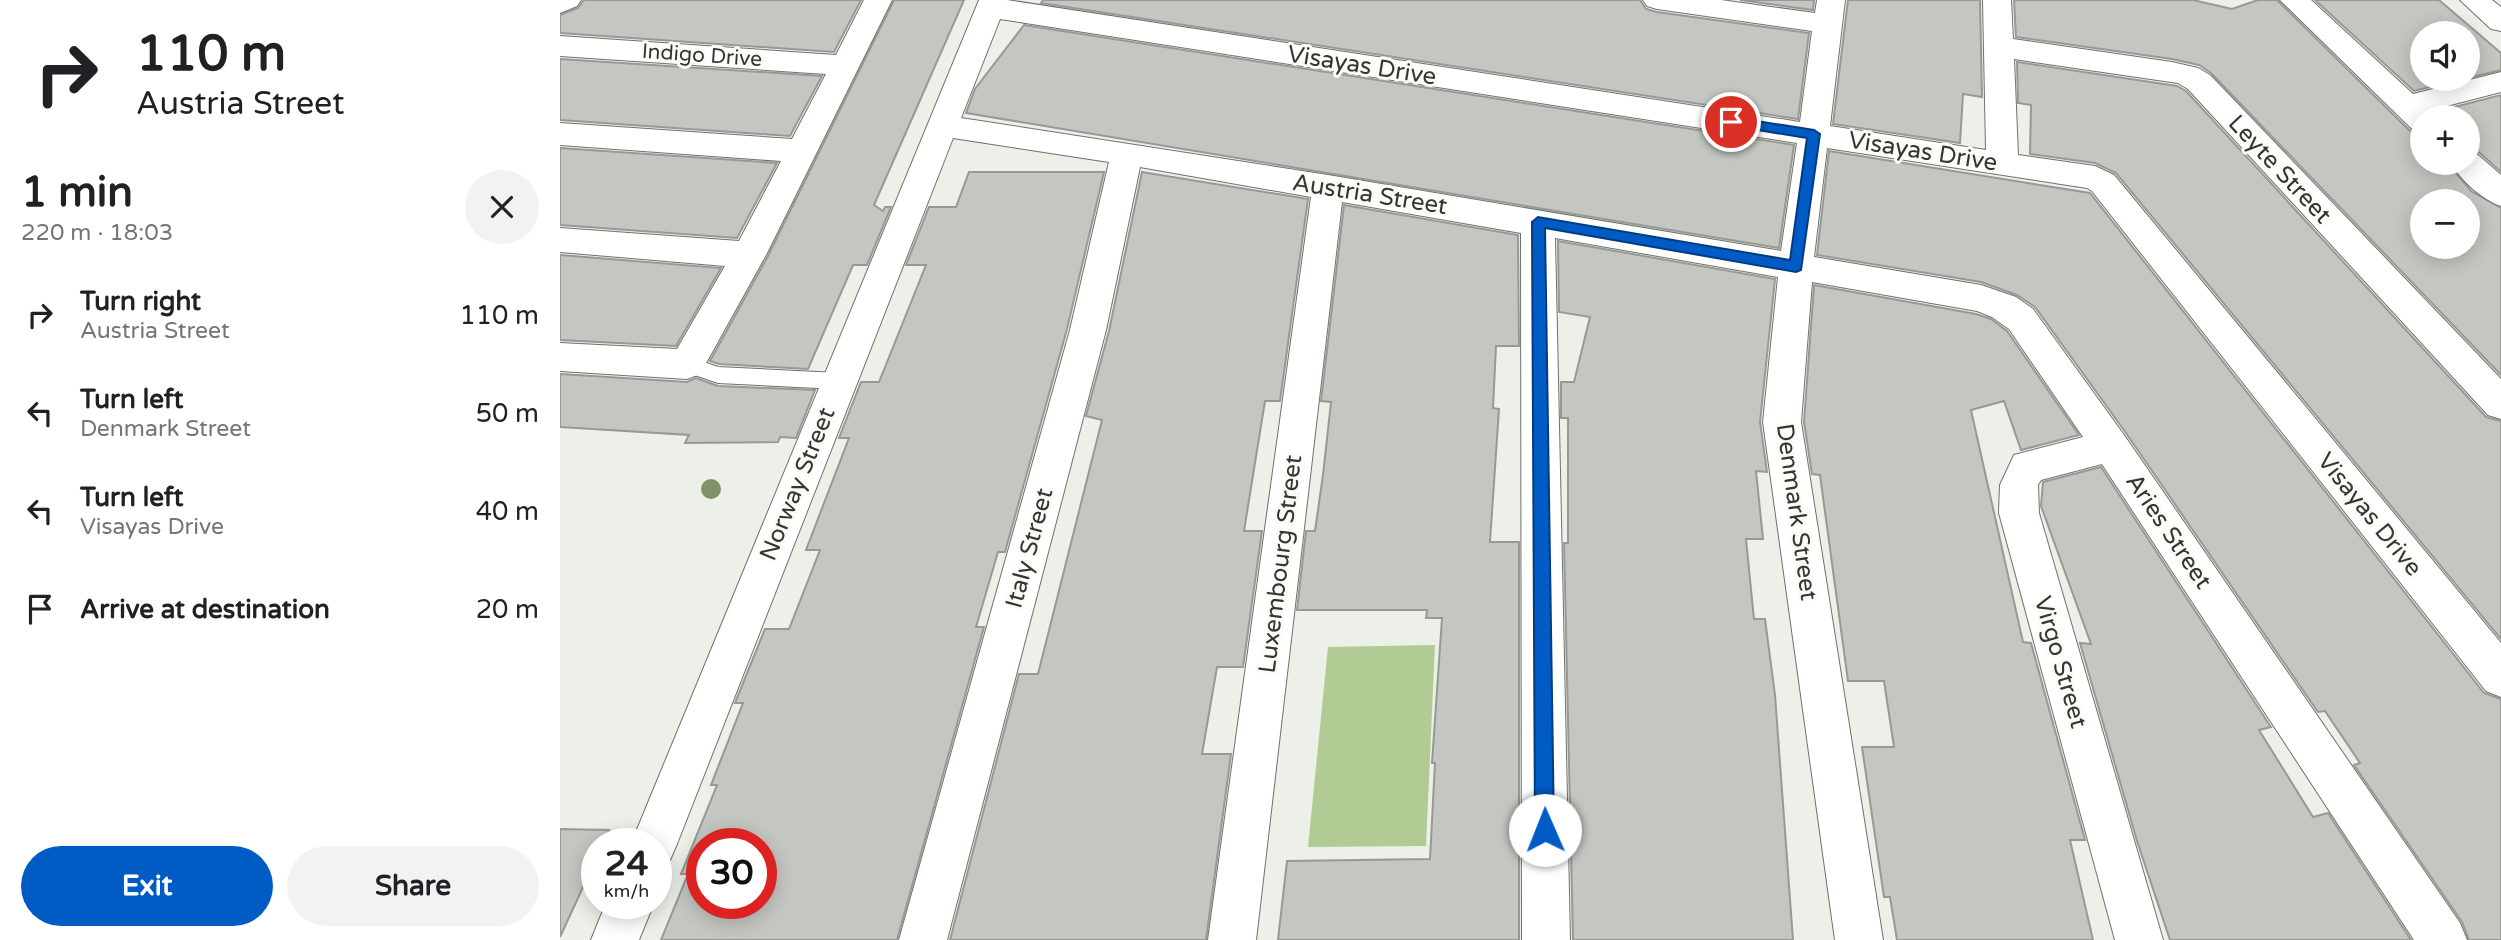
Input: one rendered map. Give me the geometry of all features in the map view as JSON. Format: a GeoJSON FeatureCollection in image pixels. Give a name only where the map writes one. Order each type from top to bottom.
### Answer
{"type":"FeatureCollection","features":[{"type":"Feature","properties":{"kind":"street"},"geometry":{"type":"LineString","coordinates":[[560,4],[568,0]]}},
{"type":"Feature","properties":{"kind":"street"},"geometry":{"type":"LineString","coordinates":[[560,357],[687,365],[748,255],[878,0]]}},
{"type":"Feature","properties":{"kind":"street"},"geometry":{"type":"LineString","coordinates":[[1657,0],[1829,12]]}},
{"type":"Feature","properties":{"kind":"street"},"geometry":{"type":"LineString","coordinates":[[1997,0],[2002,163]]}},
{"type":"Feature","properties":{"kind":"street"},"geometry":{"type":"LineString","coordinates":[[2294,0],[2410,109]]}},
{"type":"Feature","properties":{"kind":"street"},"geometry":{"type":"LineString","coordinates":[[2474,0],[2501,22]]}},
{"type":"Feature","properties":{"kind":"street","name":"Norway Street"},"geometry":{"type":"LineString","coordinates":[[660,828],[991,4]]}},
{"type":"Feature","properties":{"kind":"street","name":"Visayas Drive"},"geometry":{"type":"LineString","coordinates":[[991,4],[2083,174],[2103,183],[2501,677]]}},
{"type":"Feature","properties":{"kind":"street","name":"Denmark Street"},"geometry":{"type":"LineString","coordinates":[[1829,12],[1796,266],[1782,422],[1859,940]]}},
{"type":"Feature","properties":{"kind":"street","name":"Indigo Drive"},"geometry":{"type":"LineString","coordinates":[[560,46],[844,65]]}},
{"type":"Feature","properties":{"kind":"street","name":"Leyte Street"},"geometry":{"type":"LineString","coordinates":[[1999,47],[2172,72],[2187,75],[2199,82],[2501,404]]}},
{"type":"Feature","properties":{"kind":"street"},"geometry":{"type":"LineString","coordinates":[[2436,105],[2501,82]]}},
{"type":"Feature","properties":{"kind":"street","name":"Austria Street"},"geometry":{"type":"LineString","coordinates":[[943,126],[1127,154],[1796,266]]}},
{"type":"Feature","properties":{"kind":"street"},"geometry":{"type":"LineString","coordinates":[[560,134],[801,151]]}},
{"type":"Feature","properties":{"kind":"street","name":"Italy Street"},"geometry":{"type":"LineString","coordinates":[[923,940],[1088,330],[1127,154]]}},
{"type":"Feature","properties":{"kind":"street"},"geometry":{"type":"LineString","coordinates":[[2480,174],[2501,194]]}},
{"type":"Feature","properties":{"kind":"street","name":"Luxembourg Street"},"geometry":{"type":"LineString","coordinates":[[1232,940],[1328,187]]}},
{"type":"Feature","properties":{"kind":"street"},"geometry":{"type":"LineString","coordinates":[[1538,222],[1546,940]]}},
{"type":"Feature","properties":{"kind":"street"},"geometry":{"type":"LineString","coordinates":[[560,240],[748,255]]}},
{"type":"Feature","properties":{"kind":"street","name":"Aries Street"},"geometry":{"type":"LineString","coordinates":[[1796,266],[1982,298],[2004,307],[2021,319],[2112,446],[2443,940]]}},
{"type":"Feature","properties":{"kind":"street","name":"Virgo Street"},"geometry":{"type":"LineString","coordinates":[[2112,446],[2028,467],[2019,485],[2020,513],[2139,940]]}},
{"type":"Feature","properties":{"kind":"street"},"geometry":{"type":"LineString","coordinates":[[615,940],[624,919]]}},
{"type":"Feature","properties":{"kind":"lane"},"geometry":{"type":"LineString","coordinates":[[687,365],[718,375],[838,381]]}},
{"type":"Feature","properties":{"kind":"green space"},"geometry":{"type":"Polygon","coordinates":[[[1435,645],[1426,846],[1308,847],[1328,647],[1435,645]]]}},
{"type":"Feature","properties":{"kind":"building"},"geometry":{"type":"Polygon","coordinates":[[[584,0],[861,0],[834,52],[560,33],[560,15],[578,8],[584,0]]]}},
{"type":"Feature","properties":{"kind":"building"},"geometry":{"type":"Polygon","coordinates":[[[894,0],[964,0],[874,205],[883,211],[885,207],[891,207],[867,265],[853,265],[808,369],[719,364],[710,361],[768,256],[894,0]]]}},
{"type":"Feature","properties":{"kind":"building"},"geometry":{"type":"Polygon","coordinates":[[[1043,0],[1640,0],[1646,9],[1657,12],[1809,33],[1798,119],[1041,3],[1043,0]]]}},
{"type":"Feature","properties":{"kind":"building"},"geometry":{"type":"Polygon","coordinates":[[[1740,0],[1814,0],[1813,10],[1740,0]]]}},
{"type":"Feature","properties":{"kind":"building"},"geometry":{"type":"Polygon","coordinates":[[[1848,0],[1980,0],[1982,97],[1963,94],[1960,143],[1833,124],[1848,0]]]}},
{"type":"Feature","properties":{"kind":"building"},"geometry":{"type":"Polygon","coordinates":[[[2014,0],[2193,0],[2232,9],[2258,0],[2277,0],[2410,130],[2410,175],[2458,175],[2469,189],[2410,189],[2410,259],[2480,259],[2480,196],[2501,208],[2501,375],[2211,73],[2199,65],[2016,37],[2014,0]]]}},
{"type":"Feature","properties":{"kind":"building"},"geometry":{"type":"Polygon","coordinates":[[[2315,0],[2439,0],[2464,21],[2410,21],[2410,87],[2315,0]]]}},
{"type":"Feature","properties":{"kind":"building"},"geometry":{"type":"Polygon","coordinates":[[[1024,25],[1794,145],[1779,248],[966,113],[975,89],[1024,25]]]}},
{"type":"Feature","properties":{"kind":"building"},"geometry":{"type":"Polygon","coordinates":[[[2480,35],[2501,53],[2501,70],[2480,75],[2480,35]]]}},
{"type":"Feature","properties":{"kind":"building"},"geometry":{"type":"Polygon","coordinates":[[[560,59],[822,76],[790,136],[560,120],[560,59]]]}},
{"type":"Feature","properties":{"kind":"building"},"geometry":{"type":"Polygon","coordinates":[[[2017,62],[2177,86],[2186,91],[2486,417],[2501,421],[2501,639],[2116,173],[2095,163],[2030,154],[2031,105],[2018,103],[2017,62]]]}},
{"type":"Feature","properties":{"kind":"building"},"geometry":{"type":"Polygon","coordinates":[[[2501,95],[2501,172],[2480,153],[2480,105],[2462,105],[2501,95]]]}},
{"type":"Feature","properties":{"kind":"building"},"geometry":{"type":"Polygon","coordinates":[[[560,148],[777,163],[737,238],[560,225],[560,148]]]}},
{"type":"Feature","properties":{"kind":"building"},"geometry":{"type":"Polygon","coordinates":[[[1829,151],[2090,193],[2484,693],[2501,699],[2501,940],[2469,940],[2462,922],[2354,765],[2360,763],[2325,711],[2318,712],[2126,433],[2035,307],[2017,295],[1981,282],[1817,255],[1829,151]]]}},
{"type":"Feature","properties":{"kind":"building"},"geometry":{"type":"Polygon","coordinates":[[[969,172],[1104,172],[1067,329],[1005,552],[998,552],[976,627],[984,627],[897,940],[661,940],[670,919],[672,919],[686,879],[686,919],[777,919],[777,828],[700,828],[717,785],[711,785],[743,703],[735,703],[765,629],[789,629],[820,550],[806,550],[849,438],[839,438],[861,382],[879,382],[926,265],[906,265],[929,207],[956,207],[969,172]]]}},
{"type":"Feature","properties":{"kind":"building"},"geometry":{"type":"Polygon","coordinates":[[[1142,172],[1308,199],[1280,401],[1265,401],[1244,531],[1262,531],[1243,667],[1217,667],[1202,754],[1231,754],[1206,940],[950,940],[1019,674],[1038,674],[1102,420],[1086,416],[1109,331],[1142,172]]]}},
{"type":"Feature","properties":{"kind":"building"},"geometry":{"type":"Polygon","coordinates":[[[1344,205],[1518,235],[1519,346],[1496,346],[1493,408],[1499,409],[1490,542],[1519,542],[1519,940],[1278,940],[1287,861],[1430,859],[1435,763],[1432,763],[1442,618],[1426,618],[1427,610],[1297,610],[1306,531],[1315,531],[1323,475],[1331,402],[1321,401],[1344,205]]]}},
{"type":"Feature","properties":{"kind":"building"},"geometry":{"type":"Polygon","coordinates":[[[1558,241],[1775,279],[1760,422],[1767,472],[1756,471],[1763,539],[1746,539],[1754,619],[1765,619],[1775,695],[1793,940],[1573,940],[1564,543],[1568,543],[1568,418],[1561,418],[1561,382],[1574,382],[1590,317],[1559,312],[1558,241]]]}},
{"type":"Feature","properties":{"kind":"building"},"geometry":{"type":"Polygon","coordinates":[[[560,255],[721,268],[676,346],[560,340],[560,255]]]}},
{"type":"Feature","properties":{"kind":"building"},"geometry":{"type":"Polygon","coordinates":[[[1814,285],[1991,319],[2007,331],[2079,435],[2021,450],[2004,401],[1971,410],[2023,642],[2031,643],[2085,840],[2070,840],[2093,940],[1897,940],[1890,897],[1884,897],[1862,747],[1894,747],[1884,681],[1848,681],[1820,475],[1812,474],[1804,422],[1814,285]]]}},
{"type":"Feature","properties":{"kind":"building"},"geometry":{"type":"Polygon","coordinates":[[[560,374],[687,382],[696,378],[718,386],[815,390],[796,438],[780,437],[778,442],[685,443],[689,435],[560,427],[560,374]]]}},
{"type":"Feature","properties":{"kind":"building"},"geometry":{"type":"Polygon","coordinates":[[[2101,467],[2271,727],[2259,730],[2313,817],[2328,813],[2411,940],[2170,940],[2137,841],[2080,643],[2091,644],[2041,506],[2043,482],[2101,467]]]}},
{"type":"Feature","properties":{"kind":"building"},"geometry":{"type":"Polygon","coordinates":[[[560,829],[581,829],[581,892],[560,937],[560,829]]]}},
{"type":"Feature","properties":{"kind":"building"},"geometry":{"type":"Polygon","coordinates":[[[686,862],[686,874],[681,874],[686,862]]]}},
{"type":"Feature","properties":{"kind":"route"},"geometry":{"type":"LineString","coordinates":[[1545,830],[1538,222],[1796,266],[1814,134],[1731,122]]}}]}
